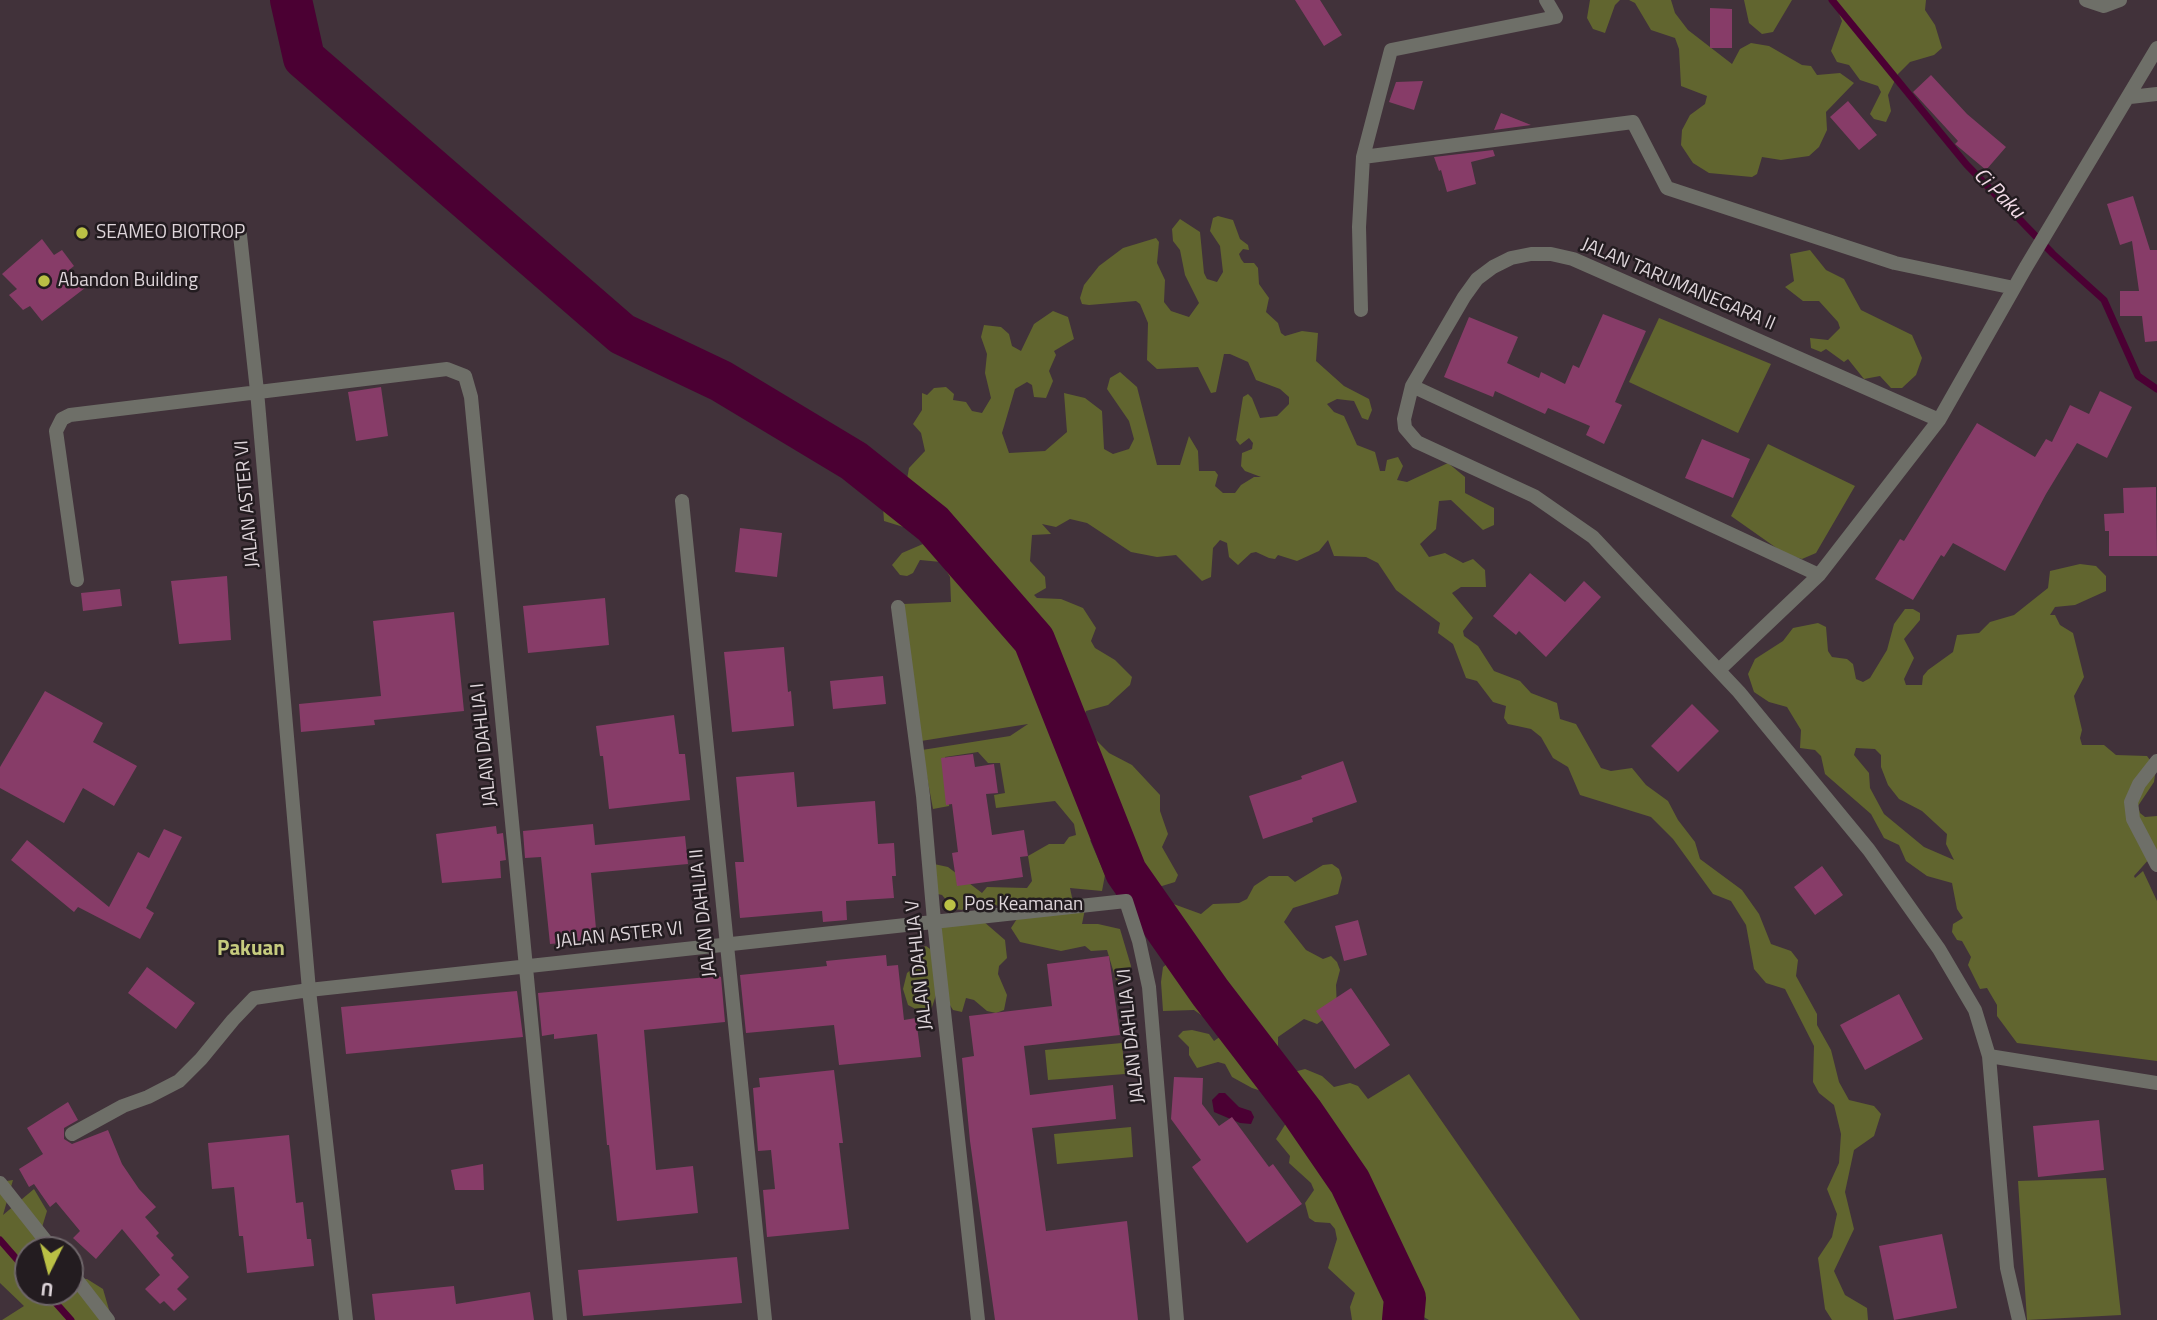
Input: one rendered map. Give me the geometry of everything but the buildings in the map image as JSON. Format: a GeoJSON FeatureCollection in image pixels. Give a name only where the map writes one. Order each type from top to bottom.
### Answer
{"type":"FeatureCollection","features":[{"type":"Feature","properties":{"kind":"street"},"geometry":{"type":"LineString","coordinates":[[1361,310],[1359,227],[1363,157],[1391,50],[1556,17],[1546,0]]}},
{"type":"Feature","properties":{"kind":"street"},"geometry":{"type":"LineString","coordinates":[[2086,0],[2104,6],[2120,0]]}},
{"type":"Feature","properties":{"kind":"street"},"geometry":{"type":"LineString","coordinates":[[1720,669],[1819,575],[1939,420],[2026,267],[2157,48]]}},
{"type":"Feature","properties":{"kind":"street"},"geometry":{"type":"LineString","coordinates":[[2130,97],[2157,94]]}},
{"type":"Feature","properties":{"kind":"street"},"geometry":{"type":"LineString","coordinates":[[1363,157],[1633,122],[1668,188],[1895,262],[2014,288]]}},
{"type":"Feature","properties":{"kind":"street","name":"JALAN ASTER VI"},"geometry":{"type":"LineString","coordinates":[[240,235],[257,391],[309,990],[346,1320]]}},
{"type":"Feature","properties":{"kind":"street","name":"JALAN TARUMANEGARA II"},"geometry":{"type":"LineString","coordinates":[[1939,420],[1573,259],[1551,254],[1511,258],[1477,279],[1412,386],[1404,419],[1405,428],[1411,438],[1525,491],[1593,537],[1720,669],[1869,849],[1923,927],[1975,1010],[1989,1055],[2007,1268],[2019,1320]]}},
{"type":"Feature","properties":{"kind":"street","name":"JALAN DAHLIA I"},"geometry":{"type":"LineString","coordinates":[[257,391],[447,369],[465,376],[471,397],[560,1320]]}},
{"type":"Feature","properties":{"kind":"street"},"geometry":{"type":"LineString","coordinates":[[1412,386],[1819,575]]}},
{"type":"Feature","properties":{"kind":"street"},"geometry":{"type":"LineString","coordinates":[[77,580],[56,430],[62,419],[70,415],[257,391]]}},
{"type":"Feature","properties":{"kind":"street","name":"JALAN DAHLIA II"},"geometry":{"type":"LineString","coordinates":[[682,501],[765,1320]]}},
{"type":"Feature","properties":{"kind":"street","name":"JALAN DAHLIA V"},"geometry":{"type":"LineString","coordinates":[[898,607],[923,796],[934,921],[978,1320]]}},
{"type":"Feature","properties":{"kind":"street"},"geometry":{"type":"LineString","coordinates":[[2157,761],[2139,785],[2131,802],[2133,819],[2157,866]]}},
{"type":"Feature","properties":{"kind":"street","name":"JALAN DAHLIA VI"},"geometry":{"type":"LineString","coordinates":[[934,921],[1126,901],[1139,941],[1149,987],[1177,1320]]}},
{"type":"Feature","properties":{"kind":"street","name":"JALAN ASTER VI"},"geometry":{"type":"LineString","coordinates":[[309,990],[934,921]]}},
{"type":"Feature","properties":{"kind":"street"},"geometry":{"type":"LineString","coordinates":[[72,1134],[123,1106],[149,1097],[179,1081],[254,998],[309,990]]}},
{"type":"Feature","properties":{"kind":"street"},"geometry":{"type":"LineString","coordinates":[[1989,1055],[2157,1083]]}},
{"type":"Feature","properties":{"kind":"street"},"geometry":{"type":"LineString","coordinates":[[0,1183],[42,1236]]}},
{"type":"Feature","properties":{"kind":"street"},"geometry":{"type":"LineString","coordinates":[[84,1290],[108,1320]]}},
{"type":"Feature","properties":{"kind":"green space"},"geometry":{"type":"Polygon","coordinates":[[[1590,0],[1620,0],[1615,5],[1605,33],[1593,29],[1587,18],[1590,0]]]}},
{"type":"Feature","properties":{"kind":"green space"},"geometry":{"type":"Polygon","coordinates":[[[1629,0],[1671,0],[1675,13],[1688,30],[1732,64],[1740,49],[1751,43],[1769,46],[1802,65],[1811,66],[1817,75],[1840,73],[1854,83],[1826,112],[1827,130],[1819,147],[1809,156],[1781,160],[1762,157],[1757,174],[1752,177],[1709,173],[1693,163],[1681,145],[1682,130],[1690,115],[1705,104],[1707,96],[1681,86],[1679,49],[1675,38],[1651,30],[1635,3],[1629,0]]]}},
{"type":"Feature","properties":{"kind":"green space"},"geometry":{"type":"Polygon","coordinates":[[[1744,0],[1792,0],[1773,32],[1762,34],[1749,23],[1744,0]]]}},
{"type":"Feature","properties":{"kind":"green space"},"geometry":{"type":"Polygon","coordinates":[[[1831,0],[1926,0],[1925,10],[1935,25],[1942,48],[1934,55],[1910,62],[1898,74],[1888,95],[1891,111],[1886,122],[1874,119],[1870,114],[1881,92],[1878,86],[1860,80],[1849,65],[1837,62],[1831,51],[1842,21],[1831,0]]]}},
{"type":"Feature","properties":{"kind":"green space"},"geometry":{"type":"Polygon","coordinates":[[[1218,216],[1233,220],[1240,239],[1248,245],[1249,250],[1243,249],[1239,254],[1244,263],[1254,263],[1258,268],[1259,284],[1269,298],[1266,312],[1278,323],[1281,333],[1285,336],[1302,331],[1318,333],[1316,361],[1344,386],[1369,399],[1372,410],[1368,420],[1362,418],[1354,401],[1337,399],[1327,404],[1334,412],[1344,416],[1357,445],[1375,452],[1380,471],[1385,471],[1387,460],[1398,457],[1403,466],[1397,480],[1407,482],[1448,463],[1465,477],[1465,493],[1494,508],[1494,525],[1483,530],[1451,500],[1439,501],[1436,529],[1420,544],[1429,557],[1445,553],[1463,563],[1473,559],[1485,570],[1486,587],[1461,587],[1452,593],[1473,618],[1463,631],[1464,636],[1478,646],[1494,671],[1520,681],[1531,693],[1557,703],[1560,719],[1576,724],[1601,768],[1611,771],[1632,768],[1646,785],[1668,801],[1695,842],[1700,859],[1742,890],[1759,914],[1771,944],[1791,951],[1798,960],[1796,976],[1817,1014],[1817,1025],[1831,1050],[1839,1082],[1849,1100],[1874,1106],[1881,1114],[1874,1136],[1854,1150],[1845,1192],[1854,1229],[1834,1271],[1845,1295],[1867,1308],[1868,1320],[1832,1320],[1825,1309],[1818,1258],[1832,1237],[1837,1214],[1827,1189],[1839,1163],[1841,1134],[1834,1105],[1819,1093],[1813,1082],[1814,1046],[1785,989],[1766,983],[1754,969],[1746,925],[1731,901],[1713,894],[1673,839],[1651,817],[1580,795],[1568,767],[1553,758],[1541,737],[1531,729],[1508,724],[1504,718],[1506,706],[1493,702],[1477,681],[1466,678],[1453,644],[1438,633],[1440,623],[1396,590],[1378,563],[1366,557],[1334,556],[1328,540],[1319,551],[1297,561],[1278,555],[1275,559],[1269,558],[1256,552],[1251,553],[1238,565],[1229,557],[1227,543],[1220,540],[1213,548],[1211,577],[1202,581],[1176,555],[1157,557],[1131,552],[1087,523],[1070,519],[1056,527],[1042,524],[1051,534],[1032,535],[1030,561],[1045,577],[1046,588],[1034,595],[1037,598],[1061,599],[1083,608],[1096,628],[1091,641],[1095,648],[1115,660],[1132,677],[1130,685],[1108,705],[1086,711],[1081,725],[1109,753],[1132,765],[1160,795],[1160,811],[1168,834],[1162,847],[1178,875],[1175,882],[1162,886],[1136,880],[1122,883],[1103,861],[1096,842],[1090,840],[1105,875],[1102,891],[1070,888],[1073,902],[1085,909],[1082,924],[1120,929],[1131,966],[1130,973],[1116,980],[1107,950],[1091,951],[1085,946],[1061,951],[1020,942],[1011,928],[1024,908],[1016,904],[1000,907],[984,899],[975,900],[962,910],[954,909],[942,895],[933,893],[934,864],[948,867],[982,893],[987,887],[1027,888],[1032,881],[1028,856],[1049,844],[1064,844],[1069,837],[1076,835],[1074,824],[1055,801],[996,808],[994,795],[1005,793],[1000,763],[988,763],[978,752],[945,757],[949,806],[933,809],[922,750],[1010,736],[1028,724],[921,741],[903,604],[951,602],[950,577],[941,562],[920,560],[913,573],[900,575],[892,565],[902,553],[923,544],[910,529],[884,521],[883,507],[878,503],[912,497],[927,515],[943,520],[953,529],[948,514],[924,506],[907,479],[909,468],[925,451],[921,433],[913,424],[922,410],[922,393],[927,395],[934,388],[946,387],[954,394],[953,400],[966,402],[972,411],[982,413],[991,398],[985,373],[987,354],[981,337],[984,325],[1001,327],[1009,334],[1012,346],[1021,351],[1034,324],[1053,311],[1068,317],[1074,339],[1054,351],[1056,355],[1049,371],[1053,381],[1046,398],[1034,397],[1032,385],[1027,382],[1015,389],[1002,433],[1009,453],[1045,451],[1067,432],[1064,393],[1085,398],[1102,411],[1104,449],[1113,454],[1129,449],[1134,439],[1129,421],[1107,389],[1110,378],[1120,372],[1137,387],[1157,465],[1180,465],[1189,436],[1198,451],[1199,471],[1215,471],[1218,475],[1215,486],[1223,493],[1235,493],[1241,485],[1254,477],[1261,477],[1245,471],[1241,466],[1242,453],[1252,449],[1253,443],[1249,438],[1240,445],[1236,440],[1243,397],[1248,394],[1252,398],[1260,418],[1277,416],[1289,404],[1289,397],[1280,389],[1256,380],[1248,362],[1230,354],[1224,354],[1216,392],[1211,393],[1198,367],[1157,369],[1147,360],[1148,323],[1140,304],[1136,301],[1089,305],[1082,304],[1080,298],[1084,285],[1099,266],[1123,248],[1156,238],[1159,242],[1157,263],[1165,280],[1164,302],[1171,311],[1189,317],[1199,303],[1185,275],[1180,250],[1173,241],[1172,229],[1180,219],[1200,232],[1204,273],[1207,279],[1217,282],[1223,272],[1220,246],[1210,231],[1213,218],[1218,216]]]}},
{"type":"Feature","properties":{"kind":"green space"},"geometry":{"type":"Polygon","coordinates":[[[1810,250],[1826,270],[1844,279],[1861,310],[1912,335],[1922,358],[1916,375],[1902,388],[1891,388],[1880,376],[1864,379],[1848,359],[1844,362],[1826,349],[1821,352],[1811,348],[1810,338],[1828,340],[1840,328],[1838,322],[1819,301],[1803,301],[1785,287],[1794,281],[1790,254],[1810,250]]]}},
{"type":"Feature","properties":{"kind":"green space"},"geometry":{"type":"Polygon","coordinates":[[[1659,318],[1771,364],[1738,433],[1629,382],[1659,318]]]}},
{"type":"Feature","properties":{"kind":"green space"},"geometry":{"type":"Polygon","coordinates":[[[1768,444],[1855,486],[1816,553],[1802,559],[1785,554],[1731,516],[1768,444]]]}},
{"type":"Feature","properties":{"kind":"green space"},"geometry":{"type":"Polygon","coordinates":[[[2080,564],[2096,566],[2106,576],[2106,591],[2075,605],[2055,607],[2050,615],[2055,615],[2060,625],[2073,633],[2084,677],[2074,696],[2082,730],[2082,745],[2104,745],[2116,755],[2147,756],[2156,768],[2154,782],[2138,806],[2145,817],[2157,816],[2157,860],[2150,858],[2134,876],[2135,878],[2143,871],[2157,901],[2157,1061],[2017,1043],[1997,1016],[1997,1005],[1987,988],[1980,989],[1968,965],[1971,957],[1962,941],[1957,940],[1952,932],[1953,924],[1963,918],[1957,909],[1952,883],[1927,876],[1906,861],[1899,845],[1884,838],[1871,814],[1825,774],[1821,756],[1815,750],[1800,748],[1801,730],[1787,707],[1769,702],[1754,692],[1748,674],[1755,659],[1783,641],[1793,628],[1818,623],[1826,627],[1828,651],[1832,657],[1847,659],[1853,664],[1856,679],[1863,682],[1870,678],[1887,650],[1894,624],[1905,609],[1913,609],[1920,613],[1920,620],[1904,639],[1914,658],[1904,679],[1906,685],[1922,685],[1923,676],[1928,670],[1953,652],[1957,635],[1979,633],[1990,622],[2014,615],[2048,588],[2050,571],[2080,564]],[[1856,748],[1854,755],[1869,773],[1870,788],[1884,814],[1924,847],[1954,860],[1946,844],[1947,834],[1922,811],[1899,799],[1888,785],[1881,767],[1881,755],[1875,749],[1856,748]]]}},
{"type":"Feature","properties":{"kind":"green space"},"geometry":{"type":"Polygon","coordinates":[[[1332,864],[1339,869],[1342,878],[1338,894],[1293,908],[1284,922],[1306,950],[1323,959],[1331,956],[1337,962],[1340,970],[1336,985],[1337,1010],[1317,1024],[1304,1019],[1278,1037],[1284,1067],[1290,1073],[1305,1069],[1322,1076],[1334,1087],[1350,1083],[1358,1086],[1368,1099],[1409,1074],[1580,1320],[1429,1320],[1411,1310],[1410,1320],[1352,1320],[1350,1307],[1355,1293],[1328,1268],[1337,1239],[1335,1229],[1330,1223],[1315,1222],[1309,1218],[1305,1203],[1314,1190],[1311,1183],[1289,1163],[1290,1156],[1276,1139],[1288,1120],[1284,1105],[1274,1095],[1252,1088],[1232,1077],[1225,1064],[1218,1062],[1197,1068],[1189,1055],[1189,1047],[1178,1036],[1183,1031],[1192,1030],[1209,1034],[1214,1041],[1221,1036],[1220,1028],[1194,1010],[1163,1011],[1163,967],[1178,956],[1176,949],[1146,927],[1151,920],[1163,918],[1159,904],[1168,902],[1201,914],[1213,904],[1239,903],[1247,899],[1254,886],[1269,876],[1288,876],[1295,882],[1323,865],[1332,864]]]}},
{"type":"Feature","properties":{"kind":"green space"},"geometry":{"type":"Polygon","coordinates":[[[983,921],[1005,940],[1007,958],[999,966],[998,974],[1007,995],[1004,1010],[996,1013],[987,1011],[974,1000],[966,998],[962,1012],[953,1010],[941,980],[931,1010],[923,1013],[908,1005],[903,989],[907,973],[913,968],[912,951],[926,946],[937,954],[940,929],[954,922],[983,921]]]}},
{"type":"Feature","properties":{"kind":"green space"},"geometry":{"type":"Polygon","coordinates":[[[1122,1043],[1125,1074],[1048,1080],[1045,1050],[1122,1043]]]}},
{"type":"Feature","properties":{"kind":"green space"},"geometry":{"type":"Polygon","coordinates":[[[1131,1127],[1133,1157],[1057,1164],[1054,1134],[1131,1127]]]}},
{"type":"Feature","properties":{"kind":"green space"},"geometry":{"type":"Polygon","coordinates":[[[2106,1178],[2121,1315],[2027,1320],[2018,1181],[2106,1178]]]}},
{"type":"Feature","properties":{"kind":"green space"},"geometry":{"type":"Polygon","coordinates":[[[13,1180],[3,1215],[34,1189],[47,1211],[39,1236],[14,1236],[14,1296],[0,1283],[0,1182],[13,1180]]]}},
{"type":"Feature","properties":{"kind":"green space"},"geometry":{"type":"Polygon","coordinates":[[[84,1279],[103,1289],[112,1320],[2,1320],[24,1306],[84,1306],[84,1279]]]}},
{"type":"Feature","properties":{"kind":"shaded area"},"geometry":{"type":"Polygon","coordinates":[[[1219,1093],[1225,1093],[1239,1107],[1251,1111],[1254,1117],[1251,1124],[1240,1123],[1214,1112],[1212,1100],[1219,1093]]]}},
{"type":"Feature","properties":{"kind":"waterway"},"geometry":{"type":"LineString","coordinates":[[291,0],[304,58],[622,334],[721,381],[854,461],[933,524],[1034,640],[1126,872],[1210,992],[1302,1112],[1350,1182],[1405,1298],[1403,1320]]}},
{"type":"Feature","properties":{"kind":"waterway","name":"Ci Paku"},"geometry":{"type":"LineString","coordinates":[[1832,0],[1966,164],[2053,254],[2104,300],[2138,376],[2157,389]]}},
{"type":"Feature","properties":{"kind":"waterway"},"geometry":{"type":"LineString","coordinates":[[0,1240],[14,1256]]}},
{"type":"Feature","properties":{"kind":"waterway"},"geometry":{"type":"LineString","coordinates":[[58,1306],[71,1320]]}},
{"type":"Feature","properties":{"kind":"place","name":"SEAMEO BIOTROP"},"geometry":{"type":"Point","coordinates":[82,233]}},
{"type":"Feature","properties":{"kind":"place","name":"Abandon Building"},"geometry":{"type":"Point","coordinates":[44,281]}},
{"type":"Feature","properties":{"kind":"place","name":"Pos Keamanan"},"geometry":{"type":"Point","coordinates":[950,905]}},
{"type":"Feature","properties":{"kind":"district","name":"Pakuan"},"geometry":{"type":"Point","coordinates":[251,950]}}]}
